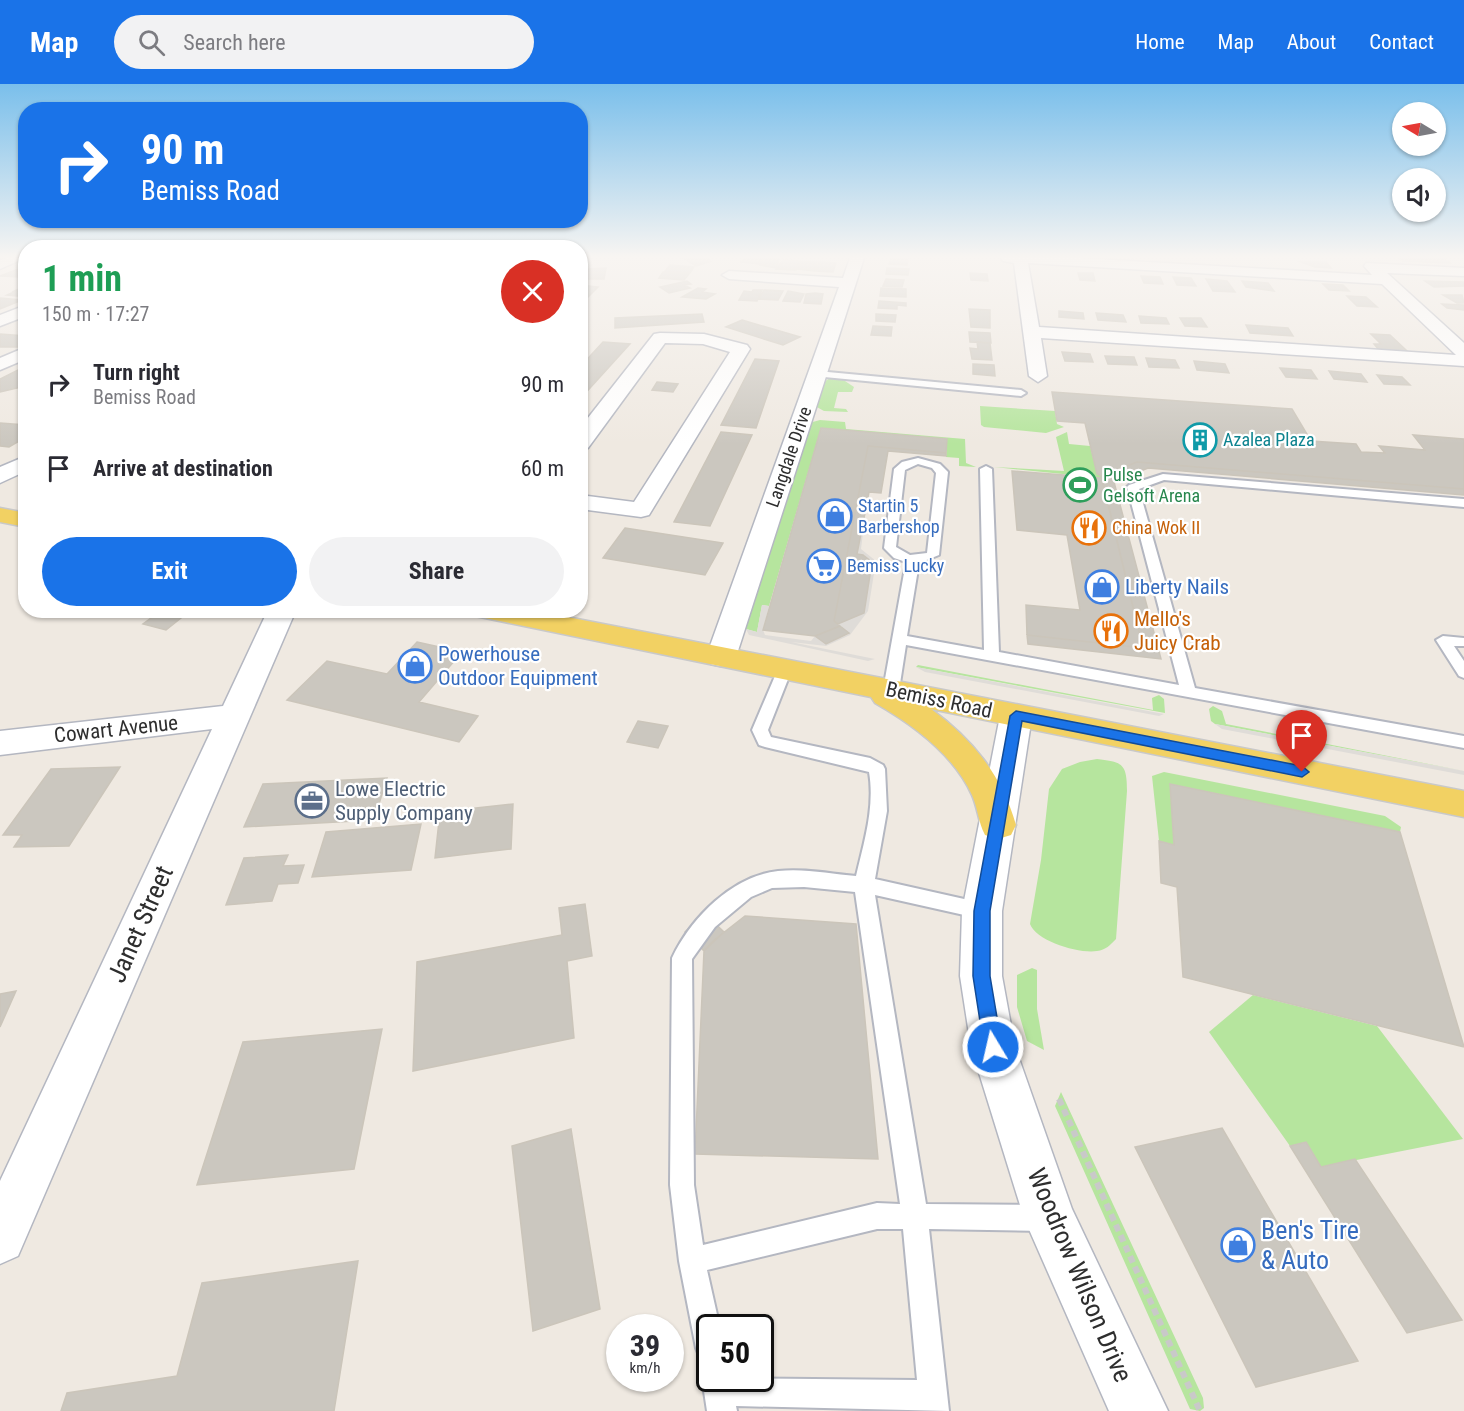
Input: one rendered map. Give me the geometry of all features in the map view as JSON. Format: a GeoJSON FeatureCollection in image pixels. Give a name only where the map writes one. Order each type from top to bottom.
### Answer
{"type":"FeatureCollection","features":[{"type":"Feature","properties":{"kind":"main road"},"geometry":{"type":"LineString","coordinates":[[0,515],[18,518]]}},
{"type":"Feature","properties":{"kind":"main road","name":"Bemiss Road"},"geometry":{"type":"LineString","coordinates":[[525,618],[1464,804]]}},
{"type":"Feature","properties":{"kind":"main road"},"geometry":{"type":"LineString","coordinates":[[877,687],[902,704],[957,750],[988,791],[998,825]]}},
{"type":"Feature","properties":{"kind":"street","name":"Langdale Drive"},"geometry":{"type":"LineString","coordinates":[[721,657],[836,320]]}},
{"type":"Feature","properties":{"kind":"street"},"geometry":{"type":"LineString","coordinates":[[1031,320],[1038,376]]}},
{"type":"Feature","properties":{"kind":"street"},"geometry":{"type":"LineString","coordinates":[[1429,320],[1464,352]]}},
{"type":"Feature","properties":{"kind":"street"},"geometry":{"type":"LineString","coordinates":[[0,321],[18,322]]}},
{"type":"Feature","properties":{"kind":"street"},"geometry":{"type":"LineString","coordinates":[[1033,332],[1464,361]]}},
{"type":"Feature","properties":{"kind":"street"},"geometry":{"type":"LineString","coordinates":[[588,432],[660,338],[704,339],[741,349],[641,510],[588,503]]}},
{"type":"Feature","properties":{"kind":"street"},"geometry":{"type":"LineString","coordinates":[[0,365],[18,356]]}},
{"type":"Feature","properties":{"kind":"street"},"geometry":{"type":"LineString","coordinates":[[0,476],[18,466]]}},
{"type":"Feature","properties":{"kind":"street","name":"Janet Street"},"geometry":{"type":"LineString","coordinates":[[0,1238],[278,618]]}},
{"type":"Feature","properties":{"kind":"street","name":"Cowart Avenue"},"geometry":{"type":"LineString","coordinates":[[0,743],[233,716]]}},
{"type":"Feature","properties":{"kind":"street","name":"Woodrow Wilson Drive"},"geometry":{"type":"LineString","coordinates":[[1016,716],[982,911],[981,976],[993,1047],[1050,1218],[1139,1411]]}},
{"type":"Feature","properties":{"kind":"lane"},"geometry":{"type":"LineString","coordinates":[[817,374],[1021,393]]}},
{"type":"Feature","properties":{"kind":"lane"},"geometry":{"type":"LineString","coordinates":[[924,462],[936,466],[942,472],[933,555],[913,559],[898,555],[890,548],[900,469],[906,464],[924,462]]}},
{"type":"Feature","properties":{"kind":"lane"},"geometry":{"type":"LineString","coordinates":[[986,469],[992,656]]}},
{"type":"Feature","properties":{"kind":"lane"},"geometry":{"type":"LineString","coordinates":[[1189,693],[1133,487],[1163,477],[1464,503]]}},
{"type":"Feature","properties":{"kind":"lane"},"geometry":{"type":"LineString","coordinates":[[877,687],[900,639],[913,559]]}},
{"type":"Feature","properties":{"kind":"lane"},"geometry":{"type":"LineString","coordinates":[[900,639],[1464,742]]}},
{"type":"Feature","properties":{"kind":"lane"},"geometry":{"type":"LineString","coordinates":[[1464,642],[1443,640],[1464,673]]}},
{"type":"Feature","properties":{"kind":"lane"},"geometry":{"type":"LineString","coordinates":[[719,1394],[933,1403],[915,1216],[864,885],[878,809],[880,781],[877,769],[870,764],[765,741],[760,730],[784,669]]}},
{"type":"Feature","properties":{"kind":"lane"},"geometry":{"type":"LineString","coordinates":[[703,1314],[692,1261],[682,1185],[682,958],[690,942],[710,918],[736,898],[772,880],[864,885],[982,911]]}},
{"type":"Feature","properties":{"kind":"lane"},"geometry":{"type":"LineString","coordinates":[[692,1261],[877,1216],[1050,1218]]}},
{"type":"Feature","properties":{"kind":"path"},"geometry":{"type":"LineString","coordinates":[[1059,1099],[1200,1411]]}},
{"type":"Feature","properties":{"kind":"green space"},"geometry":{"type":"Polygon","coordinates":[[[832,377],[842,379],[854,387],[852,392],[838,392],[834,408],[846,409],[848,412],[824,411],[815,406],[822,383],[832,377]]]}},
{"type":"Feature","properties":{"kind":"green space"},"geometry":{"type":"Polygon","coordinates":[[[980,406],[1055,411],[1057,424],[1064,427],[1046,433],[984,427],[981,425],[980,406]]]}},
{"type":"Feature","properties":{"kind":"green space"},"geometry":{"type":"Polygon","coordinates":[[[820,420],[845,422],[846,429],[965,439],[966,463],[976,467],[959,466],[959,458],[946,457],[947,439],[821,428],[769,606],[762,605],[757,632],[746,629],[747,618],[809,423],[820,420]]]}},
{"type":"Feature","properties":{"kind":"green space"},"geometry":{"type":"Polygon","coordinates":[[[1067,432],[1069,444],[1090,446],[1097,473],[1101,474],[1102,478],[994,467],[1064,471],[1056,437],[1067,432]]]}},
{"type":"Feature","properties":{"kind":"green space"},"geometry":{"type":"Polygon","coordinates":[[[918,665],[1153,710],[1152,698],[1159,695],[1164,699],[1165,713],[916,667],[918,665]]]}},
{"type":"Feature","properties":{"kind":"green space"},"geometry":{"type":"Polygon","coordinates":[[[1213,706],[1222,711],[1226,724],[1464,771],[1215,724],[1211,721],[1209,709],[1213,706]]]}},
{"type":"Feature","properties":{"kind":"green space"},"geometry":{"type":"Polygon","coordinates":[[[1097,759],[1112,761],[1124,769],[1127,791],[1116,939],[1103,950],[1089,951],[1069,948],[1049,941],[1040,936],[1030,924],[1041,860],[1049,789],[1062,769],[1097,759]]]}},
{"type":"Feature","properties":{"kind":"green space"},"geometry":{"type":"Polygon","coordinates":[[[1164,772],[1385,816],[1401,827],[1400,832],[1170,784],[1174,845],[1159,841],[1152,776],[1164,772]]]}},
{"type":"Feature","properties":{"kind":"green space"},"geometry":{"type":"Polygon","coordinates":[[[1032,968],[1037,970],[1037,1009],[1044,1050],[1027,1041],[1017,1007],[1017,975],[1032,968]]]}},
{"type":"Feature","properties":{"kind":"green space"},"geometry":{"type":"Polygon","coordinates":[[[1253,995],[1377,1026],[1463,1139],[1321,1167],[1306,1142],[1290,1146],[1209,1032],[1253,995]]]}},
{"type":"Feature","properties":{"kind":"green space"},"geometry":{"type":"Polygon","coordinates":[[[1061,1092],[1203,1398],[1204,1408],[1200,1411],[1190,1409],[1055,1106],[1061,1092]]]}},
{"type":"Feature","properties":{"kind":"shaded area"},"geometry":{"type":"Polygon","coordinates":[[[867,501],[861,549],[876,561],[868,611],[850,635],[826,646],[791,642],[875,659],[868,661],[749,635],[746,629],[757,632],[762,605],[769,606],[763,630],[765,635],[811,641],[815,636],[826,644],[849,634],[838,624],[864,613],[872,562],[864,555],[857,554],[867,501]]]}},
{"type":"Feature","properties":{"kind":"shaded area"},"geometry":{"type":"Polygon","coordinates":[[[916,667],[1164,714],[1159,716],[925,672],[916,667]]]}},
{"type":"Feature","properties":{"kind":"shaded area"},"geometry":{"type":"Polygon","coordinates":[[[1215,724],[1464,771],[1464,775],[1222,729],[1215,724]]]}},
{"type":"Feature","properties":{"kind":"building"},"geometry":{"type":"Polygon","coordinates":[[[615,320],[703,320],[704,322],[615,328],[615,320]]]}},
{"type":"Feature","properties":{"kind":"building"},"geometry":{"type":"Polygon","coordinates":[[[742,320],[800,337],[783,345],[726,327],[742,320]]]}},
{"type":"Feature","properties":{"kind":"building"},"geometry":{"type":"Polygon","coordinates":[[[876,320],[895,320],[895,322],[876,320]]]}},
{"type":"Feature","properties":{"kind":"building"},"geometry":{"type":"Polygon","coordinates":[[[970,320],[990,320],[990,328],[971,327],[970,320]]]}},
{"type":"Feature","properties":{"kind":"building"},"geometry":{"type":"Polygon","coordinates":[[[1098,320],[1125,320],[1126,322],[1098,320]]]}},
{"type":"Feature","properties":{"kind":"building"},"geometry":{"type":"Polygon","coordinates":[[[1140,320],[1167,320],[1169,324],[1141,323],[1140,320]]]}},
{"type":"Feature","properties":{"kind":"building"},"geometry":{"type":"Polygon","coordinates":[[[1181,320],[1202,320],[1207,327],[1185,326],[1181,320]]]}},
{"type":"Feature","properties":{"kind":"building"},"geometry":{"type":"Polygon","coordinates":[[[1246,325],[1288,328],[1293,336],[1250,333],[1246,325]]]}},
{"type":"Feature","properties":{"kind":"building"},"geometry":{"type":"Polygon","coordinates":[[[873,326],[892,327],[891,336],[871,335],[873,326]]]}},
{"type":"Feature","properties":{"kind":"building"},"geometry":{"type":"Polygon","coordinates":[[[969,332],[990,333],[991,343],[970,342],[969,332]]]}},
{"type":"Feature","properties":{"kind":"building"},"geometry":{"type":"Polygon","coordinates":[[[0,334],[18,335],[18,347],[0,347],[0,334]]]}},
{"type":"Feature","properties":{"kind":"building"},"geometry":{"type":"Polygon","coordinates":[[[1371,334],[1390,335],[1407,351],[1379,350],[1374,344],[1381,344],[1371,334]]]}},
{"type":"Feature","properties":{"kind":"building"},"geometry":{"type":"Polygon","coordinates":[[[603,342],[630,344],[588,390],[588,358],[603,342]]]}},
{"type":"Feature","properties":{"kind":"building"},"geometry":{"type":"Polygon","coordinates":[[[977,342],[990,343],[992,360],[972,359],[970,348],[978,349],[977,342]]]}},
{"type":"Feature","properties":{"kind":"building"},"geometry":{"type":"Polygon","coordinates":[[[1062,352],[1090,354],[1093,362],[1065,361],[1062,352]]]}},
{"type":"Feature","properties":{"kind":"building"},"geometry":{"type":"Polygon","coordinates":[[[1105,356],[1134,357],[1137,365],[1108,364],[1105,356]]]}},
{"type":"Feature","properties":{"kind":"building"},"geometry":{"type":"Polygon","coordinates":[[[1146,358],[1175,360],[1179,368],[1149,367],[1146,358]]]}},
{"type":"Feature","properties":{"kind":"building"},"geometry":{"type":"Polygon","coordinates":[[[755,359],[779,361],[756,428],[721,425],[755,359]]]}},
{"type":"Feature","properties":{"kind":"building"},"geometry":{"type":"Polygon","coordinates":[[[1194,361],[1225,364],[1229,373],[1197,370],[1194,361]]]}},
{"type":"Feature","properties":{"kind":"building"},"geometry":{"type":"Polygon","coordinates":[[[973,364],[994,365],[995,376],[973,374],[973,364]]]}},
{"type":"Feature","properties":{"kind":"building"},"geometry":{"type":"Polygon","coordinates":[[[1280,368],[1311,370],[1317,379],[1286,377],[1280,368]]]}},
{"type":"Feature","properties":{"kind":"building"},"geometry":{"type":"Polygon","coordinates":[[[18,370],[18,388],[0,392],[0,379],[18,370]]]}},
{"type":"Feature","properties":{"kind":"building"},"geometry":{"type":"Polygon","coordinates":[[[1329,371],[1361,374],[1367,382],[1334,379],[1329,371]]]}},
{"type":"Feature","properties":{"kind":"building"},"geometry":{"type":"Polygon","coordinates":[[[1377,375],[1402,377],[1410,385],[1384,384],[1377,375]]]}},
{"type":"Feature","properties":{"kind":"building"},"geometry":{"type":"Polygon","coordinates":[[[657,382],[678,384],[673,392],[652,390],[657,382]]]}},
{"type":"Feature","properties":{"kind":"building","name":"Azalea Plaza"},"geometry":{"type":"Polygon","coordinates":[[[1052,392],[1292,409],[1311,441],[1356,444],[1361,452],[1385,453],[1379,446],[1425,450],[1413,435],[1464,439],[1464,489],[1137,462],[1101,476],[1097,474],[1085,423],[1057,421],[1052,392]]]}},
{"type":"Feature","properties":{"kind":"building"},"geometry":{"type":"Polygon","coordinates":[[[0,423],[18,424],[18,442],[9,447],[0,446],[0,423]]]}},
{"type":"Feature","properties":{"kind":"building"},"geometry":{"type":"Polygon","coordinates":[[[821,428],[947,439],[946,453],[868,446],[834,621],[840,626],[815,636],[763,630],[821,428]]]}},
{"type":"Feature","properties":{"kind":"building"},"geometry":{"type":"Polygon","coordinates":[[[721,432],[752,435],[710,526],[674,522],[721,432]]]}},
{"type":"Feature","properties":{"kind":"building"},"geometry":{"type":"Polygon","coordinates":[[[868,446],[946,453],[946,456],[888,451],[881,493],[869,492],[857,554],[863,555],[872,562],[864,613],[838,624],[834,621],[868,446]]]}},
{"type":"Feature","properties":{"kind":"building"},"geometry":{"type":"Polygon","coordinates":[[[1137,462],[1464,489],[1464,495],[1148,468],[1114,482],[1161,659],[1028,644],[1027,635],[1143,648],[1101,476],[1137,462]]]}},
{"type":"Feature","properties":{"kind":"building"},"geometry":{"type":"Polygon","coordinates":[[[1012,471],[1102,478],[1143,648],[1027,635],[1026,605],[1080,610],[1067,535],[1017,530],[1012,471]]]}},
{"type":"Feature","properties":{"kind":"building"},"geometry":{"type":"Polygon","coordinates":[[[625,528],[723,543],[705,575],[603,558],[625,528]]]}},
{"type":"Feature","properties":{"kind":"building"},"geometry":{"type":"Polygon","coordinates":[[[151,618],[181,618],[166,630],[143,624],[151,618]]]}},
{"type":"Feature","properties":{"kind":"building"},"geometry":{"type":"Polygon","coordinates":[[[840,626],[849,633],[826,644],[815,636],[840,626]]]}},
{"type":"Feature","properties":{"kind":"building"},"geometry":{"type":"Polygon","coordinates":[[[417,642],[462,652],[419,702],[478,716],[459,742],[287,700],[327,661],[387,674],[417,642]]]}},
{"type":"Feature","properties":{"kind":"building"},"geometry":{"type":"Polygon","coordinates":[[[638,721],[668,726],[658,748],[627,742],[638,721]]]}},
{"type":"Feature","properties":{"kind":"building"},"geometry":{"type":"Polygon","coordinates":[[[120,767],[69,846],[14,847],[22,835],[3,835],[51,769],[120,767]]]}},
{"type":"Feature","properties":{"kind":"building"},"geometry":{"type":"Polygon","coordinates":[[[387,778],[374,820],[244,827],[263,784],[387,778]]]}},
{"type":"Feature","properties":{"kind":"building"},"geometry":{"type":"Polygon","coordinates":[[[1170,784],[1400,832],[1464,1047],[1183,977],[1177,887],[1161,883],[1159,841],[1174,845],[1170,784]]]}},
{"type":"Feature","properties":{"kind":"building"},"geometry":{"type":"Polygon","coordinates":[[[513,804],[511,849],[435,858],[440,812],[513,804]]]}},
{"type":"Feature","properties":{"kind":"building"},"geometry":{"type":"Polygon","coordinates":[[[421,824],[411,870],[312,877],[326,832],[421,824]]]}},
{"type":"Feature","properties":{"kind":"building"},"geometry":{"type":"Polygon","coordinates":[[[288,855],[283,866],[304,865],[298,883],[278,884],[272,901],[226,905],[244,858],[288,855]]]}},
{"type":"Feature","properties":{"kind":"building"},"geometry":{"type":"Polygon","coordinates":[[[585,904],[592,956],[567,961],[574,1038],[413,1071],[417,962],[562,935],[559,908],[585,904]]]}},
{"type":"Feature","properties":{"kind":"building"},"geometry":{"type":"Polygon","coordinates":[[[704,913],[724,932],[704,951],[685,932],[704,913]]]}},
{"type":"Feature","properties":{"kind":"building"},"geometry":{"type":"Polygon","coordinates":[[[745,916],[856,924],[878,1159],[695,1154],[704,951],[745,916]]]}},
{"type":"Feature","properties":{"kind":"building"},"geometry":{"type":"Polygon","coordinates":[[[16,991],[0,1027],[0,994],[16,991]]]}},
{"type":"Feature","properties":{"kind":"building"},"geometry":{"type":"Polygon","coordinates":[[[382,1029],[354,1169],[197,1185],[243,1042],[382,1029]]]}},
{"type":"Feature","properties":{"kind":"building"},"geometry":{"type":"Polygon","coordinates":[[[1222,1128],[1358,1361],[1256,1387],[1135,1147],[1222,1128]]]}},
{"type":"Feature","properties":{"kind":"building"},"geometry":{"type":"Polygon","coordinates":[[[571,1129],[600,1309],[533,1331],[512,1146],[571,1129]]]}},
{"type":"Feature","properties":{"kind":"building"},"geometry":{"type":"Polygon","coordinates":[[[1306,1142],[1321,1167],[1355,1159],[1462,1320],[1407,1333],[1290,1146],[1306,1142]]]}},
{"type":"Feature","properties":{"kind":"building"},"geometry":{"type":"Polygon","coordinates":[[[358,1261],[334,1411],[61,1411],[67,1393],[177,1376],[202,1283],[358,1261]]]}},
{"type":"Feature","properties":{"kind":"place","name":"Azalea Plaza"},"geometry":{"type":"Point","coordinates":[1200,440]}},
{"type":"Feature","properties":{"kind":"place","name":"Pulse Gelsoft Arena"},"geometry":{"type":"Point","coordinates":[1080,485]}},
{"type":"Feature","properties":{"kind":"place","name":"Startin 5 Barbershop"},"geometry":{"type":"Point","coordinates":[835,516]}},
{"type":"Feature","properties":{"kind":"place","name":"China Wok II"},"geometry":{"type":"Point","coordinates":[1089,528]}},
{"type":"Feature","properties":{"kind":"place","name":"Bemiss Lucky"},"geometry":{"type":"Point","coordinates":[824,566]}},
{"type":"Feature","properties":{"kind":"place","name":"Liberty Nails"},"geometry":{"type":"Point","coordinates":[1102,587]}},
{"type":"Feature","properties":{"kind":"place","name":"Mello's Juicy Crab"},"geometry":{"type":"Point","coordinates":[1111,631]}},
{"type":"Feature","properties":{"kind":"place","name":"Powerhouse Outdoor Equipment"},"geometry":{"type":"Point","coordinates":[415,666]}},
{"type":"Feature","properties":{"kind":"place","name":"Lowe Electric Supply Company"},"geometry":{"type":"Point","coordinates":[312,801]}},
{"type":"Feature","properties":{"kind":"place","name":"Ben's Tire & Auto"},"geometry":{"type":"Point","coordinates":[1238,1245]}},
{"type":"Feature","properties":{"kind":"route"},"geometry":{"type":"LineString","coordinates":[[993,1047],[981,976],[982,911],[1016,716],[1302,772]]}}]}
